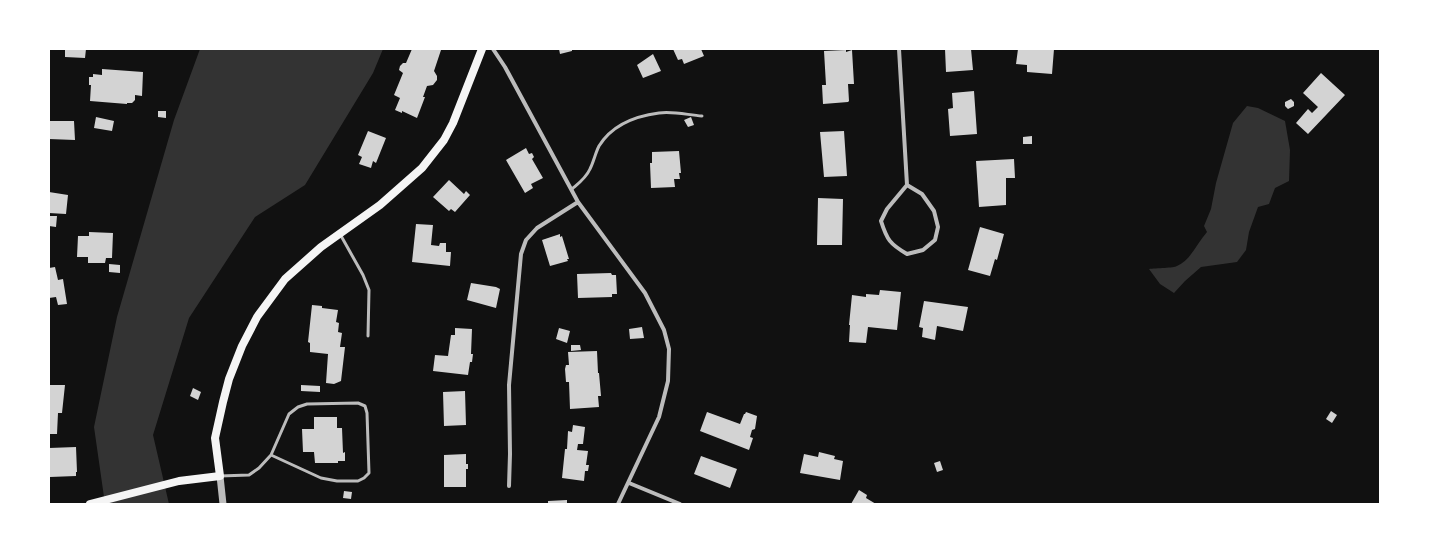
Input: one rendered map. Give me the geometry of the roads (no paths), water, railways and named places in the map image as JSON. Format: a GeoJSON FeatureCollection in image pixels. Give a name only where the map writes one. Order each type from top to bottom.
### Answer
{"type":"FeatureCollection","features":[{"type":"Feature","properties":{"kind":"main road"},"geometry":{"type":"LineString","coordinates":[[90,504],[179,480],[220,476],[215,438],[229,379],[242,346],[257,317],[285,279],[321,247],[380,205],[416,173],[444,140],[453,123],[482,49]]}},
{"type":"Feature","properties":{"kind":"street"},"geometry":{"type":"LineString","coordinates":[[492,49],[505,67],[578,202],[645,293],[664,330],[669,349],[668,381],[659,417],[618,504]]}},
{"type":"Feature","properties":{"kind":"street"},"geometry":{"type":"LineString","coordinates":[[899,49],[907,185],[887,209],[881,221],[886,237],[898,248],[908,254],[923,250],[936,240],[938,228],[934,211],[922,194],[907,185]]}},
{"type":"Feature","properties":{"kind":"street"},"geometry":{"type":"LineString","coordinates":[[510,486],[509,385],[521,254],[526,240],[537,228],[578,202]]}},
{"type":"Feature","properties":{"kind":"street"},"geometry":{"type":"LineString","coordinates":[[220,476],[223,504]]}},
{"type":"Feature","properties":{"kind":"street"},"geometry":{"type":"LineString","coordinates":[[629,483],[680,504]]}},
{"type":"Feature","properties":{"kind":"lane"},"geometry":{"type":"LineString","coordinates":[[572,189],[584,179],[590,169],[600,144],[622,123],[640,117],[660,113],[702,116]]}},
{"type":"Feature","properties":{"kind":"lane"},"geometry":{"type":"LineString","coordinates":[[340,234],[363,275],[368,290],[368,336]]}},
{"type":"Feature","properties":{"kind":"lane"},"geometry":{"type":"LineString","coordinates":[[220,476],[249,475],[259,468],[271,455],[289,414],[298,407],[307,404],[358,403],[365,406],[369,472],[364,478],[358,481],[337,481],[321,478],[271,455]]}}]}
